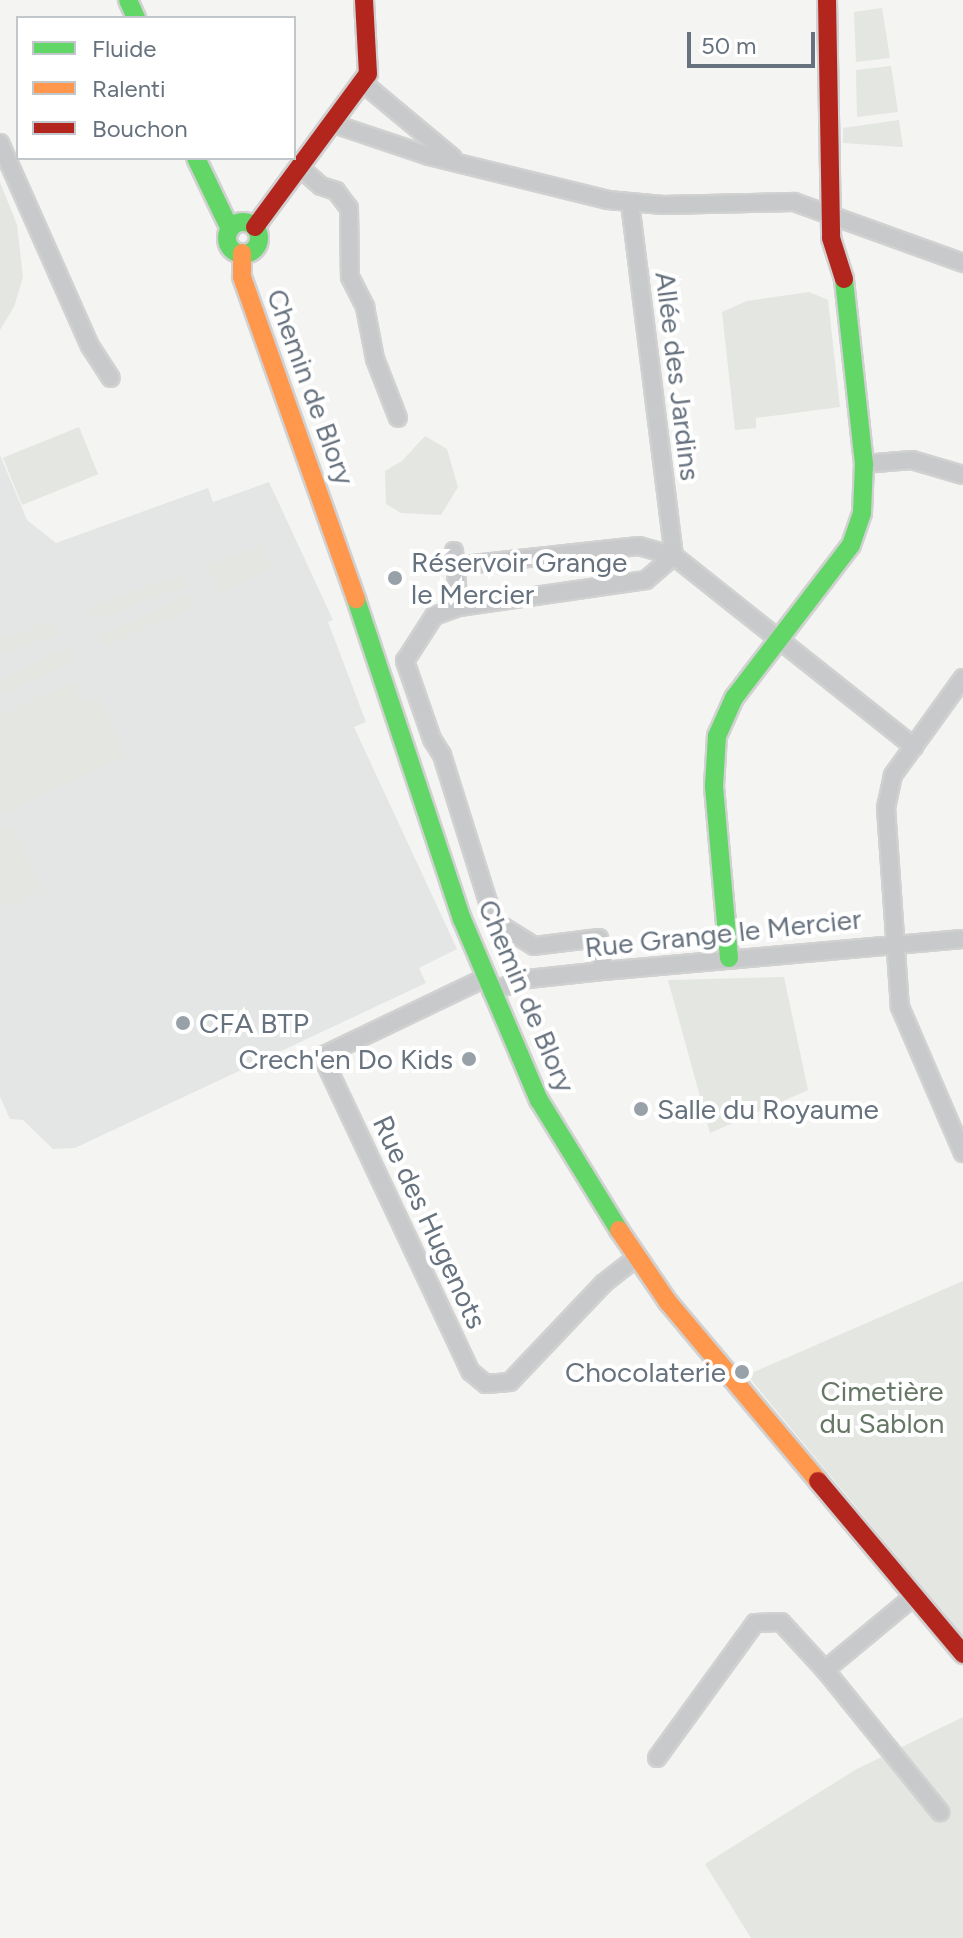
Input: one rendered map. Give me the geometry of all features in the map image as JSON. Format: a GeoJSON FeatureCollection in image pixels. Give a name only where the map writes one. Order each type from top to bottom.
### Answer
{"type":"FeatureCollection","features":[{"type":"Feature","properties":{"kind":"street"},"geometry":{"type":"LineString","coordinates":[[197,160],[230,229],[228,243],[242,253],[256,247],[255,227],[334,124],[372,65],[364,0]]}},
{"type":"Feature","properties":{"kind":"street"},"geometry":{"type":"LineString","coordinates":[[729,958],[714,786],[717,736],[734,698],[851,545],[862,513],[864,464],[843,273],[831,238],[829,211],[827,0]]}},
{"type":"Feature","properties":{"kind":"street"},"geometry":{"type":"LineString","coordinates":[[363,83],[454,159]]}},
{"type":"Feature","properties":{"kind":"street"},"geometry":{"type":"LineString","coordinates":[[334,124],[553,189],[630,203],[786,201],[829,211],[963,263]]}},
{"type":"Feature","properties":{"kind":"street"},"geometry":{"type":"LineString","coordinates":[[0,143],[90,346],[111,378]]}},
{"type":"Feature","properties":{"kind":"street"},"geometry":{"type":"LineString","coordinates":[[299,167],[321,186],[336,191],[349,208],[350,277],[365,307],[375,359],[398,418]]}},
{"type":"Feature","properties":{"kind":"street","name":"Allée des Jardins"},"geometry":{"type":"LineString","coordinates":[[630,203],[674,556]]}},
{"type":"Feature","properties":{"kind":"street"},"geometry":{"type":"LineString","coordinates":[[230,229],[242,222],[255,227]]}},
{"type":"Feature","properties":{"kind":"street","name":"Chemin de Blory"},"geometry":{"type":"LineString","coordinates":[[242,253],[242,277],[304,443],[488,985],[539,1100],[636,1258],[963,1654]]}},
{"type":"Feature","properties":{"kind":"street"},"geometry":{"type":"LineString","coordinates":[[864,464],[912,460],[963,475]]}},
{"type":"Feature","properties":{"kind":"street"},"geometry":{"type":"LineString","coordinates":[[459,607],[455,559],[639,546],[674,556],[914,747]]}},
{"type":"Feature","properties":{"kind":"street"},"geometry":{"type":"LineString","coordinates":[[603,971],[599,938],[534,946],[494,921],[442,755],[432,739],[405,661],[434,616],[459,607],[646,580],[674,556]]}},
{"type":"Feature","properties":{"kind":"street"},"geometry":{"type":"LineString","coordinates":[[963,678],[888,788],[900,1007],[963,1153]]}},
{"type":"Feature","properties":{"kind":"street","name":"Rue Grange le Mercier"},"geometry":{"type":"LineString","coordinates":[[322,1056],[488,985],[729,958],[895,942],[963,939]]}},
{"type":"Feature","properties":{"kind":"street","name":"Rue des Hugenots"},"geometry":{"type":"LineString","coordinates":[[322,1056],[471,1372],[486,1384],[510,1382],[604,1283],[636,1258]]}},
{"type":"Feature","properties":{"kind":"street"},"geometry":{"type":"LineString","coordinates":[[825,1670],[914,1596]]}},
{"type":"Feature","properties":{"kind":"street"},"geometry":{"type":"LineString","coordinates":[[657,1758],[751,1627],[763,1619],[781,1622],[825,1670],[940,1812]]}},
{"type":"Feature","properties":{"kind":"shaded area"},"geometry":{"type":"Polygon","coordinates":[[[0,455],[27,520],[56,543],[208,488],[213,502],[269,482],[333,620],[328,622],[366,722],[354,727],[457,949],[419,968],[426,983],[75,1148],[53,1149],[23,1120],[10,1119],[0,1097],[0,455]]]}},
{"type":"Feature","properties":{"kind":"green space"},"geometry":{"type":"Polygon","coordinates":[[[882,8],[890,58],[856,62],[854,12],[882,8]]]}},
{"type":"Feature","properties":{"kind":"green space"},"geometry":{"type":"Polygon","coordinates":[[[891,66],[898,112],[857,117],[856,70],[891,66]]]}},
{"type":"Feature","properties":{"kind":"green space"},"geometry":{"type":"Polygon","coordinates":[[[899,120],[903,147],[843,143],[843,128],[899,120]]]}},
{"type":"Feature","properties":{"kind":"green space"},"geometry":{"type":"Polygon","coordinates":[[[0,182],[17,225],[23,277],[14,307],[0,330],[0,182]]]}},
{"type":"Feature","properties":{"kind":"green space"},"geometry":{"type":"Polygon","coordinates":[[[809,292],[828,300],[840,407],[756,418],[756,428],[735,430],[722,312],[747,301],[809,292]]]}},
{"type":"Feature","properties":{"kind":"green space"},"geometry":{"type":"Polygon","coordinates":[[[79,427],[98,474],[22,505],[3,458],[79,427]]]}},
{"type":"Feature","properties":{"kind":"green space"},"geometry":{"type":"Polygon","coordinates":[[[425,436],[447,449],[458,487],[441,515],[401,513],[386,504],[385,471],[402,461],[425,436]]]}},
{"type":"Feature","properties":{"kind":"green space"},"geometry":{"type":"Polygon","coordinates":[[[261,546],[272,569],[220,593],[207,565],[261,546]]]}},
{"type":"Feature","properties":{"kind":"green space"},"geometry":{"type":"Polygon","coordinates":[[[180,575],[185,586],[92,621],[86,608],[180,575]]]}},
{"type":"Feature","properties":{"kind":"green space"},"geometry":{"type":"Polygon","coordinates":[[[190,595],[195,605],[104,647],[99,635],[190,595]]]}},
{"type":"Feature","properties":{"kind":"green space"},"geometry":{"type":"Polygon","coordinates":[[[54,620],[61,633],[0,655],[0,640],[54,620]]]}},
{"type":"Feature","properties":{"kind":"green space"},"geometry":{"type":"Polygon","coordinates":[[[68,649],[74,662],[6,693],[0,681],[68,649]]]}},
{"type":"Feature","properties":{"kind":"green space"},"geometry":{"type":"Polygon","coordinates":[[[88,675],[73,683],[83,705],[99,698],[126,756],[1,815],[0,716],[88,675]]]}},
{"type":"Feature","properties":{"kind":"green space"},"geometry":{"type":"Polygon","coordinates":[[[12,826],[41,889],[0,909],[0,832],[12,826]]]}},
{"type":"Feature","properties":{"kind":"green space"},"geometry":{"type":"Polygon","coordinates":[[[784,977],[808,1090],[710,1133],[668,980],[784,977]]]}},
{"type":"Feature","properties":{"kind":"green space","name":"Cimetière du Sablon"},"geometry":{"type":"Polygon","coordinates":[[[963,1281],[963,1636],[747,1375],[963,1281]]]}},
{"type":"Feature","properties":{"kind":"green space"},"geometry":{"type":"Polygon","coordinates":[[[963,1717],[963,1938],[751,1938],[705,1864],[855,1770],[963,1717]]]}},
{"type":"Feature","properties":{"kind":"traffic: fast"},"geometry":{"type":"LineString","coordinates":[[128,0],[135,16]]}},
{"type":"Feature","properties":{"kind":"traffic: fast"},"geometry":{"type":"LineString","coordinates":[[197,160],[230,229]]}},
{"type":"Feature","properties":{"kind":"traffic: fast"},"geometry":{"type":"LineString","coordinates":[[243,222],[254,227],[259,238],[254,249],[243,254],[232,249],[227,238],[232,227],[243,222]]}},
{"type":"Feature","properties":{"kind":"traffic: fast"},"geometry":{"type":"LineString","coordinates":[[729,958],[714,786],[717,736],[734,698],[851,545],[862,513],[864,464],[844,279]]}},
{"type":"Feature","properties":{"kind":"traffic: fast"},"geometry":{"type":"LineString","coordinates":[[356,599],[462,919],[539,1100],[619,1230]]}},
{"type":"Feature","properties":{"kind":"traffic: slow"},"geometry":{"type":"LineString","coordinates":[[242,253],[242,277],[356,599]]}},
{"type":"Feature","properties":{"kind":"traffic: slow"},"geometry":{"type":"LineString","coordinates":[[619,1230],[668,1302],[818,1481]]}},
{"type":"Feature","properties":{"kind":"traffic: jam"},"geometry":{"type":"LineString","coordinates":[[255,227],[368,74],[364,0]]}},
{"type":"Feature","properties":{"kind":"traffic: jam"},"geometry":{"type":"LineString","coordinates":[[827,0],[831,238],[844,279]]}},
{"type":"Feature","properties":{"kind":"traffic: jam"},"geometry":{"type":"LineString","coordinates":[[818,1481],[963,1654]]}},
{"type":"Feature","properties":{"kind":"place","name":"Réservoir Grange le Mercier"},"geometry":{"type":"Point","coordinates":[395,578]}},
{"type":"Feature","properties":{"kind":"place","name":"CFA BTP"},"geometry":{"type":"Point","coordinates":[183,1023]}},
{"type":"Feature","properties":{"kind":"place","name":"Crech'en Do Kids"},"geometry":{"type":"Point","coordinates":[469,1059]}},
{"type":"Feature","properties":{"kind":"place","name":"Salle du Royaume"},"geometry":{"type":"Point","coordinates":[641,1109]}},
{"type":"Feature","properties":{"kind":"place","name":"Chocolaterie"},"geometry":{"type":"Point","coordinates":[742,1372]}}]}
